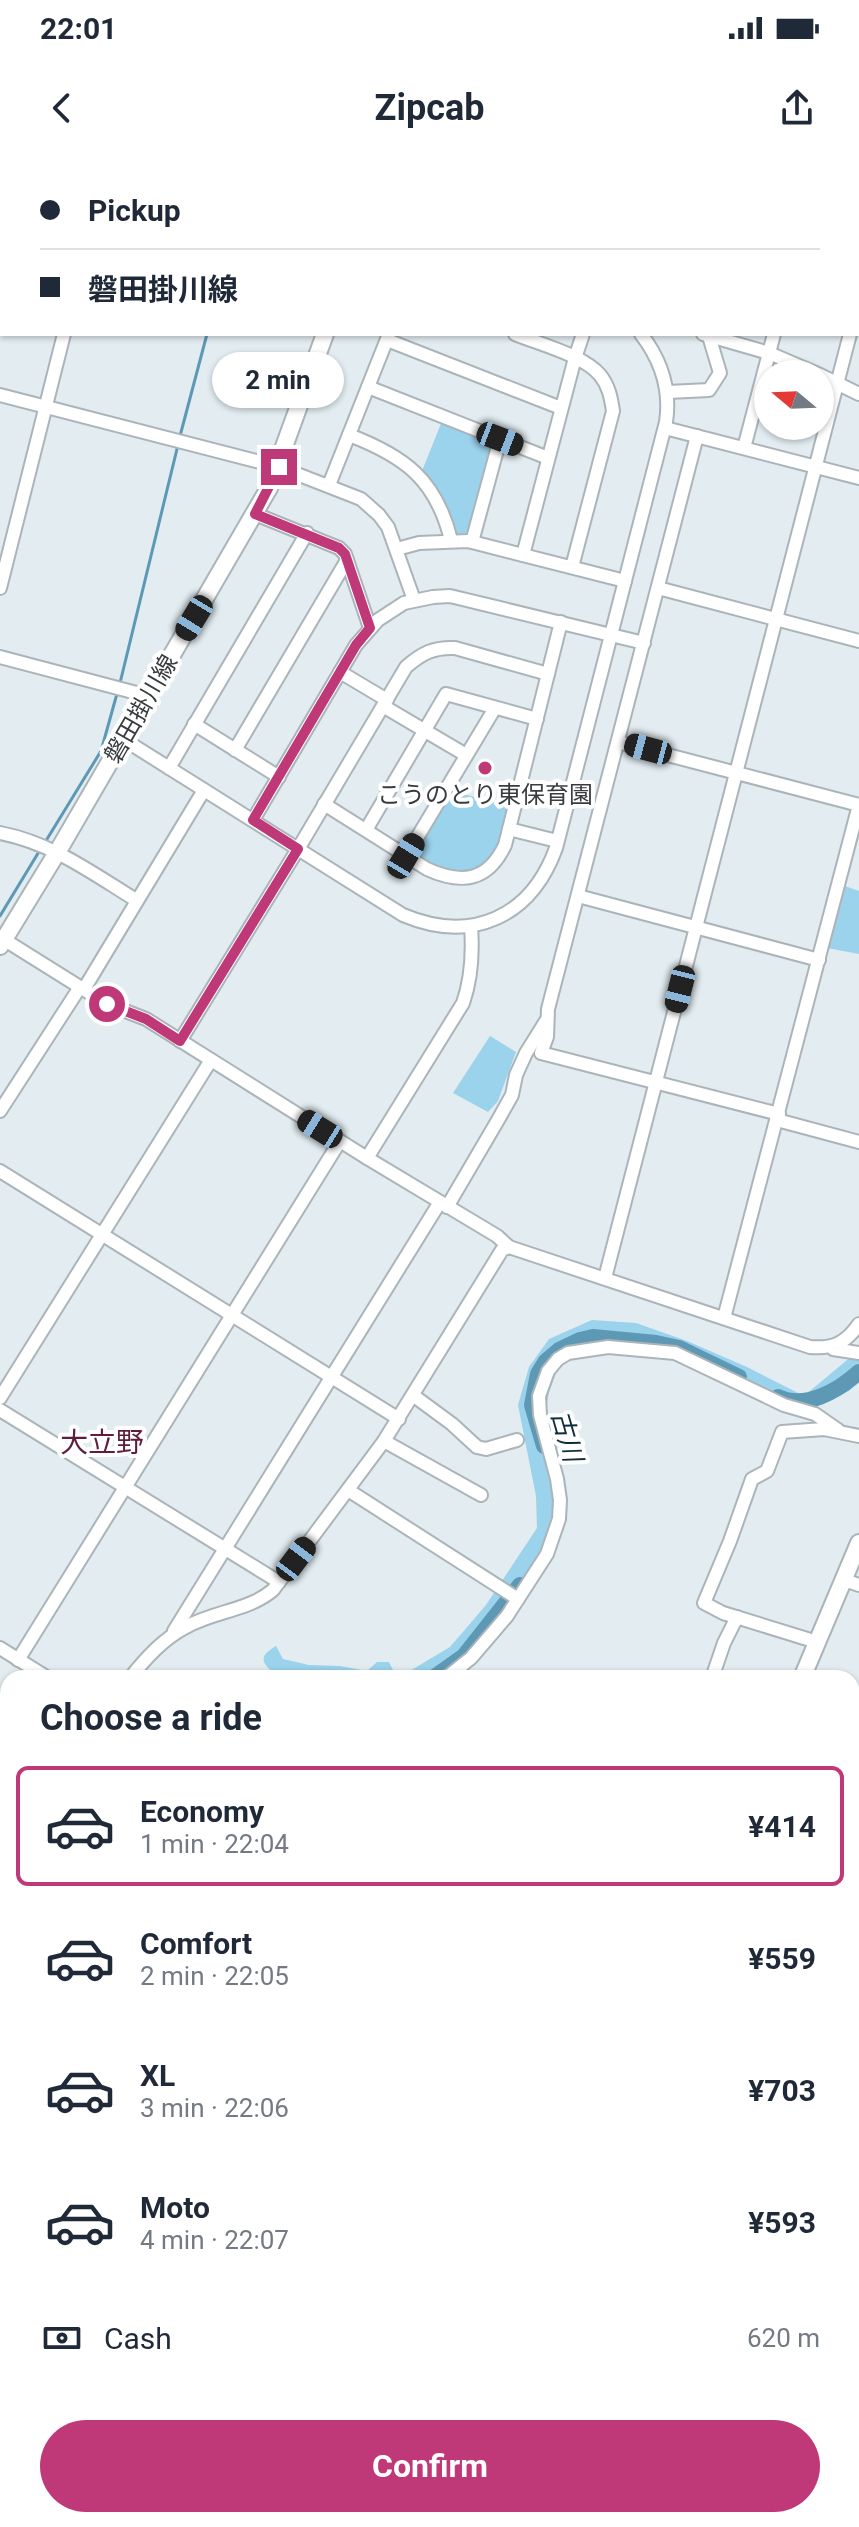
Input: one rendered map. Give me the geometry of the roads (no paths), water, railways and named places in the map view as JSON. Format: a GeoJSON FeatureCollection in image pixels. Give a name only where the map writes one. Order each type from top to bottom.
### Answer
{"type":"FeatureCollection","features":[{"type":"Feature","properties":{"kind":"main road","name":"磐田掛川線"},"geometry":{"type":"LineString","coordinates":[[1,941],[58,851],[255,514],[279,467],[324,336]]}},
{"type":"Feature","properties":{"kind":"main road"},"geometry":{"type":"LineString","coordinates":[[805,1670],[817,1642],[852,1582],[859,1543]]}},
{"type":"Feature","properties":{"kind":"street"},"geometry":{"type":"LineString","coordinates":[[0,588],[64,336]]}},
{"type":"Feature","properties":{"kind":"street"},"geometry":{"type":"LineString","coordinates":[[520,336],[575,358],[601,375],[611,397],[613,411],[572,567]]}},
{"type":"Feature","properties":{"kind":"street"},"geometry":{"type":"LineString","coordinates":[[523,555],[582,336]]}},
{"type":"Feature","properties":{"kind":"street"},"geometry":{"type":"LineString","coordinates":[[123,739],[403,915],[433,925],[471,926],[504,915],[532,893],[549,867],[665,428],[668,392],[658,361],[642,336]]}},
{"type":"Feature","properties":{"kind":"street"},"geometry":{"type":"LineString","coordinates":[[668,392],[709,390],[720,373],[706,336]]}},
{"type":"Feature","properties":{"kind":"street"},"geometry":{"type":"LineString","coordinates":[[710,336],[786,360]]}},
{"type":"Feature","properties":{"kind":"street"},"geometry":{"type":"LineString","coordinates":[[744,448],[773,336]]}},
{"type":"Feature","properties":{"kind":"street"},"geometry":{"type":"LineString","coordinates":[[605,1278],[849,336]]}},
{"type":"Feature","properties":{"kind":"street"},"geometry":{"type":"LineString","coordinates":[[329,485],[388,337],[561,408]]}},
{"type":"Feature","properties":{"kind":"street"},"geometry":{"type":"LineString","coordinates":[[834,382],[859,394]]}},
{"type":"Feature","properties":{"kind":"street"},"geometry":{"type":"LineString","coordinates":[[368,387],[548,458]]}},
{"type":"Feature","properties":{"kind":"street"},"geometry":{"type":"LineString","coordinates":[[0,395],[279,467],[361,499],[388,527],[414,600]]}},
{"type":"Feature","properties":{"kind":"street"},"geometry":{"type":"LineString","coordinates":[[665,428],[859,478]]}},
{"type":"Feature","properties":{"kind":"street"},"geometry":{"type":"LineString","coordinates":[[349,435],[378,446],[411,467],[439,506],[451,540]]}},
{"type":"Feature","properties":{"kind":"street"},"geometry":{"type":"LineString","coordinates":[[170,1637],[498,1120],[512,1095],[516,1075],[526,1053],[546,1021],[697,436]]}},
{"type":"Feature","properties":{"kind":"street"},"geometry":{"type":"LineString","coordinates":[[472,542],[500,439]]}},
{"type":"Feature","properties":{"kind":"street"},"geometry":{"type":"LineString","coordinates":[[255,514],[339,548],[347,560],[370,628]]}},
{"type":"Feature","properties":{"kind":"street"},"geometry":{"type":"LineString","coordinates":[[169,768],[307,533]]}},
{"type":"Feature","properties":{"kind":"street"},"geometry":{"type":"LineString","coordinates":[[397,549],[451,540],[472,542],[625,581]]}},
{"type":"Feature","properties":{"kind":"street"},"geometry":{"type":"LineString","coordinates":[[235,750],[347,560]]}},
{"type":"Feature","properties":{"kind":"street"},"geometry":{"type":"LineString","coordinates":[[658,588],[859,641]]}},
{"type":"Feature","properties":{"kind":"street"},"geometry":{"type":"LineString","coordinates":[[253,820],[356,645],[391,610],[414,600],[450,596],[644,643]]}},
{"type":"Feature","properties":{"kind":"street"},"geometry":{"type":"LineString","coordinates":[[324,804],[443,877],[469,878],[490,867],[499,859],[505,845],[561,622]]}},
{"type":"Feature","properties":{"kind":"street"},"geometry":{"type":"LineString","coordinates":[[180,1041],[406,667],[430,649],[455,648],[548,674]]}},
{"type":"Feature","properties":{"kind":"street"},"geometry":{"type":"LineString","coordinates":[[0,657],[148,696]]}},
{"type":"Feature","properties":{"kind":"street"},"geometry":{"type":"LineString","coordinates":[[340,672],[424,731],[466,755]]}},
{"type":"Feature","properties":{"kind":"street"},"geometry":{"type":"LineString","coordinates":[[366,830],[446,694],[537,719]]}},
{"type":"Feature","properties":{"kind":"street"},"geometry":{"type":"LineString","coordinates":[[406,856],[495,708]]}},
{"type":"Feature","properties":{"kind":"street"},"geometry":{"type":"LineString","coordinates":[[194,724],[279,777]]}},
{"type":"Feature","properties":{"kind":"street"},"geometry":{"type":"LineString","coordinates":[[618,742],[859,805],[724,1318]]}},
{"type":"Feature","properties":{"kind":"street"},"geometry":{"type":"LineString","coordinates":[[0,1111],[82,988],[204,790]]}},
{"type":"Feature","properties":{"kind":"street"},"geometry":{"type":"LineString","coordinates":[[509,829],[557,841]]}},
{"type":"Feature","properties":{"kind":"street"},"geometry":{"type":"LineString","coordinates":[[0,833],[27,838],[58,851],[136,900]]}},
{"type":"Feature","properties":{"kind":"street"},"geometry":{"type":"LineString","coordinates":[[578,896],[819,960]]}},
{"type":"Feature","properties":{"kind":"street"},"geometry":{"type":"LineString","coordinates":[[367,1158],[463,1003],[472,964],[471,926]]}},
{"type":"Feature","properties":{"kind":"street"},"geometry":{"type":"LineString","coordinates":[[1,941],[107,1004],[146,1019],[497,1236],[509,1247],[810,1347],[859,1353]]}},
{"type":"Feature","properties":{"kind":"street"},"geometry":{"type":"LineString","coordinates":[[546,1021],[547,1037],[541,1053],[656,1082],[859,1142]]}},
{"type":"Feature","properties":{"kind":"street"},"geometry":{"type":"LineString","coordinates":[[0,1398],[211,1060]]}},
{"type":"Feature","properties":{"kind":"street"},"geometry":{"type":"LineString","coordinates":[[18,1660],[340,1141]]}},
{"type":"Feature","properties":{"kind":"street"},"geometry":{"type":"LineString","coordinates":[[0,1171],[399,1419]]}},
{"type":"Feature","properties":{"kind":"street"},"geometry":{"type":"LineString","coordinates":[[136,1670],[170,1637],[187,1626],[256,1602],[273,1590],[384,1441],[502,1250],[509,1247]]}},
{"type":"Feature","properties":{"kind":"street"},"geometry":{"type":"LineString","coordinates":[[825,1348],[842,1344],[859,1324]]}},
{"type":"Feature","properties":{"kind":"street"},"geometry":{"type":"LineString","coordinates":[[456,1670],[471,1658],[507,1616],[547,1554],[559,1519],[557,1479],[540,1415],[539,1396],[548,1371],[558,1359],[568,1353],[608,1347],[675,1353],[784,1405],[815,1414],[838,1430]]}},
{"type":"Feature","properties":{"kind":"street"},"geometry":{"type":"LineString","coordinates":[[414,1396],[477,1447],[486,1449],[517,1440]]}},
{"type":"Feature","properties":{"kind":"street"},"geometry":{"type":"LineString","coordinates":[[0,1410],[279,1582]]}},
{"type":"Feature","properties":{"kind":"street"},"geometry":{"type":"LineString","coordinates":[[817,1642],[737,1617],[704,1603],[752,1479],[767,1471],[782,1432],[824,1429],[859,1436]]}},
{"type":"Feature","properties":{"kind":"street"},"geometry":{"type":"LineString","coordinates":[[384,1441],[481,1495]]}},
{"type":"Feature","properties":{"kind":"street"},"geometry":{"type":"LineString","coordinates":[[348,1490],[518,1599]]}},
{"type":"Feature","properties":{"kind":"street"},"geometry":{"type":"LineString","coordinates":[[715,1670],[737,1617]]}},
{"type":"Feature","properties":{"kind":"street"},"geometry":{"type":"LineString","coordinates":[[0,1648],[35,1670]]}},
{"type":"Feature","properties":{"kind":"waterway"},"geometry":{"type":"LineString","coordinates":[[180,436],[206,336]]}},
{"type":"Feature","properties":{"kind":"waterway"},"geometry":{"type":"LineString","coordinates":[[120,683],[177,449]]}},
{"type":"Feature","properties":{"kind":"waterway"},"geometry":{"type":"LineString","coordinates":[[44,844],[101,751],[118,690]]}},
{"type":"Feature","properties":{"kind":"waterway"},"geometry":{"type":"LineString","coordinates":[[0,916],[40,850]]}},
{"type":"Feature","properties":{"kind":"waterway","name":"古川"},"geometry":{"type":"LineString","coordinates":[[544,1446],[532,1405],[538,1374],[546,1361],[559,1350],[580,1340],[593,1337],[679,1348],[739,1377]]}},
{"type":"Feature","properties":{"kind":"waterway","name":"古川"},"geometry":{"type":"LineString","coordinates":[[778,1397],[810,1400],[831,1392],[859,1372]]}},
{"type":"Feature","properties":{"kind":"waterway","name":"古川"},"geometry":{"type":"LineString","coordinates":[[444,1670],[464,1656],[520,1585]]}},
{"type":"Feature","properties":{"kind":"place","name":"こうのとり東保育園"},"geometry":{"type":"Point","coordinates":[485,768]}},
{"type":"Feature","properties":{"kind":"district","name":"大立野"},"geometry":{"type":"Point","coordinates":[102,1442]}}]}
